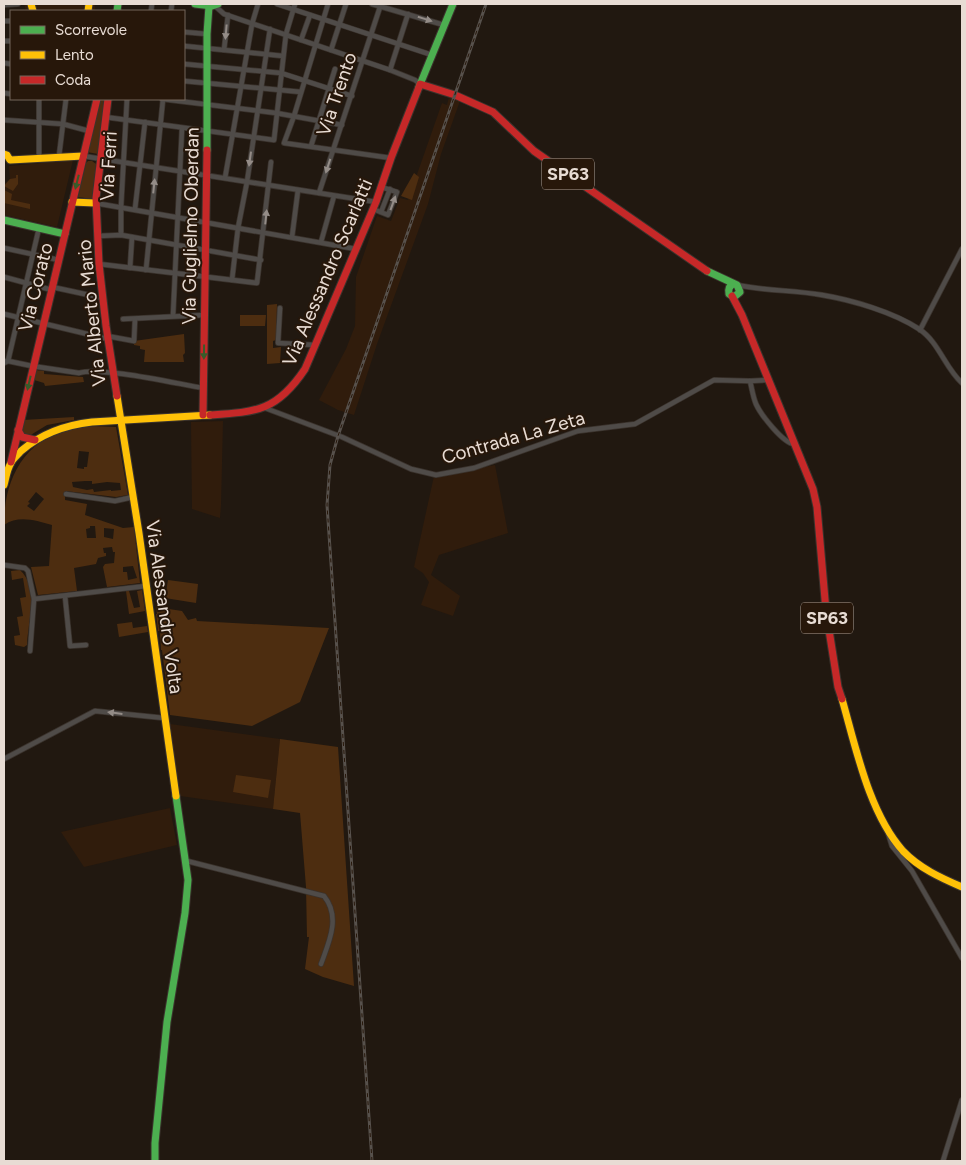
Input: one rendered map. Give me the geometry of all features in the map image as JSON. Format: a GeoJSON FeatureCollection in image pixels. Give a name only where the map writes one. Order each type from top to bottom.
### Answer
{"type":"FeatureCollection","features":[{"type":"Feature","properties":{"kind":"main road"},"geometry":{"type":"LineString","coordinates":[[195,4],[210,5]]}},
{"type":"Feature","properties":{"kind":"main road","name":"Via Alessandro Scarlatti"},"geometry":{"type":"LineString","coordinates":[[10,462],[35,440],[69,424],[120,419],[246,413],[265,408],[282,398],[294,386],[305,369],[374,206],[391,158],[453,4]]}},
{"type":"Feature","properties":{"kind":"main road","name":"Via Guglielmo Oberdan"},"geometry":{"type":"LineString","coordinates":[[203,415],[207,34],[210,5]]}},
{"type":"Feature","properties":{"kind":"main road","name":"SP63"},"geometry":{"type":"LineString","coordinates":[[420,84],[455,95],[493,112],[534,151],[735,291],[742,315],[813,489],[817,507],[826,611],[838,687],[872,799],[887,829],[904,852],[920,865],[947,881],[962,887]]}},
{"type":"Feature","properties":{"kind":"main road","name":"Via Corato"},"geometry":{"type":"LineString","coordinates":[[10,462],[97,100]]}},
{"type":"Feature","properties":{"kind":"main road","name":"Via Alberto Mario"},"geometry":{"type":"LineString","coordinates":[[108,100],[96,203],[99,264],[120,419]]}},
{"type":"Feature","properties":{"kind":"main road"},"geometry":{"type":"LineString","coordinates":[[4,154],[10,160],[83,156]]}},
{"type":"Feature","properties":{"kind":"main road"},"geometry":{"type":"LineString","coordinates":[[71,205],[96,203]]}},
{"type":"Feature","properties":{"kind":"main road"},"geometry":{"type":"LineString","coordinates":[[4,220],[66,234]]}},
{"type":"Feature","properties":{"kind":"main road","name":"Via Alessandro Volta"},"geometry":{"type":"LineString","coordinates":[[120,419],[176,800],[187,862],[188,890],[167,1022],[155,1142],[155,1161]]}},
{"type":"Feature","properties":{"kind":"main road"},"geometry":{"type":"LineString","coordinates":[[18,430],[22,437],[35,440]]}},
{"type":"Feature","properties":{"kind":"main road"},"geometry":{"type":"LineString","coordinates":[[4,485],[10,462]]}},
{"type":"Feature","properties":{"kind":"street"},"geometry":{"type":"LineString","coordinates":[[4,5],[18,4]]}},
{"type":"Feature","properties":{"kind":"street"},"geometry":{"type":"LineString","coordinates":[[225,178],[252,24],[258,4]]}},
{"type":"Feature","properties":{"kind":"street"},"geometry":{"type":"LineString","coordinates":[[277,4],[294,6],[340,25],[432,55]]}},
{"type":"Feature","properties":{"kind":"street"},"geometry":{"type":"LineString","coordinates":[[328,4],[284,143],[391,158]]}},
{"type":"Feature","properties":{"kind":"street"},"geometry":{"type":"LineString","coordinates":[[331,50],[346,4]]}},
{"type":"Feature","properties":{"kind":"street"},"geometry":{"type":"LineString","coordinates":[[372,4],[381,5],[444,25]]}},
{"type":"Feature","properties":{"kind":"street"},"geometry":{"type":"LineString","coordinates":[[210,5],[252,24],[390,70],[415,80],[420,84]]}},
{"type":"Feature","properties":{"kind":"street","name":"Via Trento"},"geometry":{"type":"LineString","coordinates":[[319,193],[381,5]]}},
{"type":"Feature","properties":{"kind":"street"},"geometry":{"type":"LineString","coordinates":[[106,117],[274,140],[286,34],[294,6]]}},
{"type":"Feature","properties":{"kind":"street"},"geometry":{"type":"LineString","coordinates":[[224,50],[228,14]]}},
{"type":"Feature","properties":{"kind":"street"},"geometry":{"type":"LineString","coordinates":[[301,40],[310,14]]}},
{"type":"Feature","properties":{"kind":"street"},"geometry":{"type":"LineString","coordinates":[[390,70],[408,14]]}},
{"type":"Feature","properties":{"kind":"street"},"geometry":{"type":"LineString","coordinates":[[232,280],[238,228],[270,30]]}},
{"type":"Feature","properties":{"kind":"street"},"geometry":{"type":"LineString","coordinates":[[185,32],[207,34]]}},
{"type":"Feature","properties":{"kind":"street"},"geometry":{"type":"LineString","coordinates":[[185,46],[283,56]]}},
{"type":"Feature","properties":{"kind":"street"},"geometry":{"type":"LineString","coordinates":[[185,64],[281,73],[352,96]]}},
{"type":"Feature","properties":{"kind":"street"},"geometry":{"type":"LineString","coordinates":[[311,146],[335,69]]}},
{"type":"Feature","properties":{"kind":"street"},"geometry":{"type":"LineString","coordinates":[[185,81],[301,92]]}},
{"type":"Feature","properties":{"kind":"street"},"geometry":{"type":"LineString","coordinates":[[39,100],[39,158]]}},
{"type":"Feature","properties":{"kind":"street"},"geometry":{"type":"LineString","coordinates":[[59,156],[66,100]]}},
{"type":"Feature","properties":{"kind":"street","name":"Via Ferri"},"geometry":{"type":"LineString","coordinates":[[121,235],[127,100]]}},
{"type":"Feature","properties":{"kind":"street"},"geometry":{"type":"LineString","coordinates":[[146,270],[163,100]]}},
{"type":"Feature","properties":{"kind":"street"},"geometry":{"type":"LineString","coordinates":[[170,100],[276,113],[342,125]]}},
{"type":"Feature","properties":{"kind":"street"},"geometry":{"type":"LineString","coordinates":[[4,120],[63,124],[89,131]]}},
{"type":"Feature","properties":{"kind":"street"},"geometry":{"type":"LineString","coordinates":[[135,210],[144,122]]}},
{"type":"Feature","properties":{"kind":"street"},"geometry":{"type":"LineString","coordinates":[[173,316],[182,171],[182,128]]}},
{"type":"Feature","properties":{"kind":"street"},"geometry":{"type":"LineString","coordinates":[[83,156],[319,193],[374,206],[388,215],[397,192],[381,187]]}},
{"type":"Feature","properties":{"kind":"street"},"geometry":{"type":"LineString","coordinates":[[99,264],[258,283],[272,162]]}},
{"type":"Feature","properties":{"kind":"street"},"geometry":{"type":"LineString","coordinates":[[292,237],[298,190]]}},
{"type":"Feature","properties":{"kind":"street"},"geometry":{"type":"LineString","coordinates":[[321,242],[334,196]]}},
{"type":"Feature","properties":{"kind":"street"},"geometry":{"type":"LineString","coordinates":[[96,203],[356,249]]}},
{"type":"Feature","properties":{"kind":"street"},"geometry":{"type":"LineString","coordinates":[[39,228],[18,318],[5,361],[80,373],[87,370],[113,373],[204,388]]}},
{"type":"Feature","properties":{"kind":"street"},"geometry":{"type":"LineString","coordinates":[[98,236],[121,235],[260,260]]}},
{"type":"Feature","properties":{"kind":"street"},"geometry":{"type":"LineString","coordinates":[[130,268],[132,237]]}},
{"type":"Feature","properties":{"kind":"street"},"geometry":{"type":"LineString","coordinates":[[4,248],[59,260]]}},
{"type":"Feature","properties":{"kind":"street"},"geometry":{"type":"LineString","coordinates":[[920,330],[962,249]]}},
{"type":"Feature","properties":{"kind":"street"},"geometry":{"type":"LineString","coordinates":[[4,277],[103,298]]}},
{"type":"Feature","properties":{"kind":"street"},"geometry":{"type":"LineString","coordinates":[[735,291],[754,288],[822,295],[885,313],[920,330],[933,342],[953,374],[962,383]]}},
{"type":"Feature","properties":{"kind":"street"},"geometry":{"type":"LineString","coordinates":[[280,308],[278,343],[315,345]]}},
{"type":"Feature","properties":{"kind":"street"},"geometry":{"type":"LineString","coordinates":[[4,314],[43,325],[134,340],[136,319]]}},
{"type":"Feature","properties":{"kind":"street"},"geometry":{"type":"LineString","coordinates":[[123,319],[205,315]]}},
{"type":"Feature","properties":{"kind":"street","name":"Contrada La Zeta"},"geometry":{"type":"LineString","coordinates":[[265,408],[342,437],[411,469],[436,474],[474,468],[578,431],[635,424],[714,380],[768,380]]}},
{"type":"Feature","properties":{"kind":"street"},"geometry":{"type":"LineString","coordinates":[[750,381],[756,404],[765,419],[786,441],[794,444]]}},
{"type":"Feature","properties":{"kind":"street"},"geometry":{"type":"LineString","coordinates":[[66,494],[115,501],[133,498]]}},
{"type":"Feature","properties":{"kind":"street"},"geometry":{"type":"LineString","coordinates":[[4,565],[25,568],[28,571],[34,599],[30,651]]}},
{"type":"Feature","properties":{"kind":"street"},"geometry":{"type":"LineString","coordinates":[[34,599],[146,586]]}},
{"type":"Feature","properties":{"kind":"street"},"geometry":{"type":"LineString","coordinates":[[65,596],[70,646],[86,645]]}},
{"type":"Feature","properties":{"kind":"street"},"geometry":{"type":"LineString","coordinates":[[4,759],[95,711],[164,718]]}},
{"type":"Feature","properties":{"kind":"street"},"geometry":{"type":"LineString","coordinates":[[887,829],[892,846],[912,871],[962,958]]}},
{"type":"Feature","properties":{"kind":"street"},"geometry":{"type":"LineString","coordinates":[[187,862],[324,896],[331,908],[332,928],[321,964]]}},
{"type":"Feature","properties":{"kind":"street"},"geometry":{"type":"LineString","coordinates":[[912,871],[920,865]]}},
{"type":"Feature","properties":{"kind":"street"},"geometry":{"type":"LineString","coordinates":[[943,1161],[962,1100]]}},
{"type":"Feature","properties":{"kind":"shaded area"},"geometry":{"type":"Polygon","coordinates":[[[24,4],[95,4],[95,10],[26,10],[24,4]]]}},
{"type":"Feature","properties":{"kind":"shaded area"},"geometry":{"type":"Polygon","coordinates":[[[449,97],[460,101],[441,154],[428,204],[377,344],[354,415],[338,410],[319,400],[346,349],[355,326],[356,277],[377,216],[391,221],[400,198],[408,200],[442,103],[447,105],[449,97]]]}},
{"type":"Feature","properties":{"kind":"shaded area"},"geometry":{"type":"Polygon","coordinates":[[[100,100],[105,100],[98,154],[87,152],[100,100]]]}},
{"type":"Feature","properties":{"kind":"shaded area"},"geometry":{"type":"Polygon","coordinates":[[[73,160],[57,227],[4,215],[4,184],[10,179],[9,166],[73,160]]]}},
{"type":"Feature","properties":{"kind":"shaded area"},"geometry":{"type":"Polygon","coordinates":[[[88,161],[96,164],[92,199],[78,197],[88,161]]]}},
{"type":"Feature","properties":{"kind":"shaded area"},"geometry":{"type":"Polygon","coordinates":[[[414,173],[419,177],[412,200],[401,196],[414,173]]]}},
{"type":"Feature","properties":{"kind":"shaded area"},"geometry":{"type":"Polygon","coordinates":[[[16,175],[18,175],[18,184],[13,191],[4,186],[10,179],[16,178],[16,175]]]}},
{"type":"Feature","properties":{"kind":"shaded area"},"geometry":{"type":"Polygon","coordinates":[[[4,190],[12,194],[11,200],[30,204],[30,209],[4,203],[4,190]]]}},
{"type":"Feature","properties":{"kind":"shaded area"},"geometry":{"type":"Polygon","coordinates":[[[277,304],[276,340],[273,341],[273,348],[281,347],[280,363],[267,364],[267,305],[277,304]]]}},
{"type":"Feature","properties":{"kind":"shaded area"},"geometry":{"type":"Polygon","coordinates":[[[240,315],[266,315],[265,326],[240,326],[240,315]]]}},
{"type":"Feature","properties":{"kind":"shaded area"},"geometry":{"type":"Polygon","coordinates":[[[184,334],[184,362],[144,362],[145,350],[140,349],[140,346],[134,345],[134,341],[184,334]]]}},
{"type":"Feature","properties":{"kind":"shaded area"},"geometry":{"type":"Polygon","coordinates":[[[35,370],[44,371],[44,374],[83,377],[84,382],[45,386],[44,383],[34,380],[35,370]]]}},
{"type":"Feature","properties":{"kind":"shaded area"},"geometry":{"type":"Polygon","coordinates":[[[74,417],[74,420],[47,425],[29,436],[21,431],[23,420],[74,417]]]}},
{"type":"Feature","properties":{"kind":"shaded area"},"geometry":{"type":"Polygon","coordinates":[[[223,421],[220,518],[192,509],[191,422],[223,421]]]}},
{"type":"Feature","properties":{"kind":"shaded area"},"geometry":{"type":"Polygon","coordinates":[[[79,427],[116,427],[128,495],[116,497],[65,491],[65,500],[87,504],[85,515],[123,528],[134,527],[140,583],[107,587],[103,567],[105,564],[114,563],[115,552],[113,552],[112,547],[103,548],[106,556],[98,558],[96,564],[74,568],[77,591],[38,595],[31,567],[49,566],[52,525],[21,519],[4,525],[8,491],[13,476],[30,451],[42,441],[57,433],[79,427]],[[79,451],[77,468],[84,469],[84,467],[87,467],[89,452],[79,451]],[[92,481],[72,482],[73,487],[87,490],[93,489],[94,492],[121,490],[120,483],[92,484],[92,481]],[[36,492],[28,502],[30,503],[27,506],[34,511],[44,499],[36,492]],[[90,526],[90,528],[86,529],[87,538],[96,538],[95,526],[90,526]],[[104,528],[104,537],[113,539],[114,529],[104,528]],[[133,566],[123,567],[123,572],[127,572],[128,580],[137,578],[133,566]]]}},
{"type":"Feature","properties":{"kind":"shaded area"},"geometry":{"type":"Polygon","coordinates":[[[495,465],[508,533],[439,555],[431,575],[460,596],[453,616],[421,605],[429,582],[423,573],[414,567],[434,476],[495,465]]]}},
{"type":"Feature","properties":{"kind":"shaded area"},"geometry":{"type":"Polygon","coordinates":[[[20,570],[26,577],[31,595],[27,645],[24,647],[15,645],[14,636],[20,635],[17,617],[23,616],[20,598],[26,597],[23,578],[12,580],[11,571],[20,570]]]}},
{"type":"Feature","properties":{"kind":"shaded area"},"geometry":{"type":"Polygon","coordinates":[[[168,580],[198,584],[196,603],[165,598],[168,580]]]}},
{"type":"Feature","properties":{"kind":"shaded area"},"geometry":{"type":"Polygon","coordinates":[[[142,590],[145,611],[129,614],[126,591],[129,591],[134,608],[140,607],[137,591],[142,590]]]}},
{"type":"Feature","properties":{"kind":"shaded area"},"geometry":{"type":"Polygon","coordinates":[[[156,607],[182,611],[188,620],[196,618],[197,621],[329,628],[300,702],[252,726],[170,715],[156,607]]]}},
{"type":"Feature","properties":{"kind":"shaded area"},"geometry":{"type":"Polygon","coordinates":[[[132,622],[133,628],[147,626],[148,632],[119,637],[117,624],[132,622]]]}},
{"type":"Feature","properties":{"kind":"shaded area"},"geometry":{"type":"Polygon","coordinates":[[[170,724],[280,739],[273,809],[180,796],[170,724]]]}},
{"type":"Feature","properties":{"kind":"shaded area"},"geometry":{"type":"Polygon","coordinates":[[[280,739],[338,747],[354,986],[323,977],[305,969],[309,937],[307,937],[306,887],[300,813],[273,809],[280,739]]]}},
{"type":"Feature","properties":{"kind":"shaded area"},"geometry":{"type":"Polygon","coordinates":[[[236,775],[271,780],[268,798],[233,792],[236,775]]]}},
{"type":"Feature","properties":{"kind":"shaded area"},"geometry":{"type":"Polygon","coordinates":[[[170,808],[177,845],[84,867],[61,832],[170,808]]]}},
{"type":"Feature","properties":{"kind":"railway"},"geometry":{"type":"LineString","coordinates":[[372,1161],[327,505],[330,465],[338,436],[486,4]]}},
{"type":"Feature","properties":{"kind":"traffic: fast"},"geometry":{"type":"LineString","coordinates":[[117,10],[118,4]]}},
{"type":"Feature","properties":{"kind":"traffic: fast"},"geometry":{"type":"LineString","coordinates":[[195,4],[212,6],[218,4]]}},
{"type":"Feature","properties":{"kind":"traffic: fast"},"geometry":{"type":"LineString","coordinates":[[419,87],[453,4]]}},
{"type":"Feature","properties":{"kind":"traffic: fast"},"geometry":{"type":"LineString","coordinates":[[207,150],[207,34],[209,6]]}},
{"type":"Feature","properties":{"kind":"traffic: fast"},"geometry":{"type":"LineString","coordinates":[[4,220],[65,234]]}},
{"type":"Feature","properties":{"kind":"traffic: fast"},"geometry":{"type":"LineString","coordinates":[[707,271],[737,285],[740,292],[734,297],[729,294],[729,289],[733,284]]}},
{"type":"Feature","properties":{"kind":"traffic: fast"},"geometry":{"type":"LineString","coordinates":[[155,1161],[155,1143],[167,1022],[185,913],[188,880],[176,796]]}},
{"type":"Feature","properties":{"kind":"traffic: slow"},"geometry":{"type":"LineString","coordinates":[[31,4],[33,10]]}},
{"type":"Feature","properties":{"kind":"traffic: slow"},"geometry":{"type":"LineString","coordinates":[[88,10],[89,4]]}},
{"type":"Feature","properties":{"kind":"traffic: slow"},"geometry":{"type":"LineString","coordinates":[[4,154],[10,160],[83,156]]}},
{"type":"Feature","properties":{"kind":"traffic: slow"},"geometry":{"type":"LineString","coordinates":[[72,202],[95,203]]}},
{"type":"Feature","properties":{"kind":"traffic: slow"},"geometry":{"type":"LineString","coordinates":[[117,396],[139,533],[176,796]]}},
{"type":"Feature","properties":{"kind":"traffic: slow"},"geometry":{"type":"LineString","coordinates":[[4,485],[10,465],[21,451],[37,439],[54,431],[72,425],[92,422],[210,415]]}},
{"type":"Feature","properties":{"kind":"traffic: slow"},"geometry":{"type":"LineString","coordinates":[[842,699],[858,759],[872,799],[891,836],[916,863],[962,887]]}},
{"type":"Feature","properties":{"kind":"traffic: jam"},"geometry":{"type":"LineString","coordinates":[[420,84],[455,95],[493,112],[534,151],[707,271]]}},
{"type":"Feature","properties":{"kind":"traffic: jam"},"geometry":{"type":"LineString","coordinates":[[210,415],[265,407],[285,393],[305,369],[376,202],[419,87]]}},
{"type":"Feature","properties":{"kind":"traffic: jam"},"geometry":{"type":"LineString","coordinates":[[11,462],[97,100]]}},
{"type":"Feature","properties":{"kind":"traffic: jam"},"geometry":{"type":"LineString","coordinates":[[108,100],[96,198],[99,264],[117,396]]}},
{"type":"Feature","properties":{"kind":"traffic: jam"},"geometry":{"type":"LineString","coordinates":[[203,415],[207,150]]}},
{"type":"Feature","properties":{"kind":"traffic: jam"},"geometry":{"type":"LineString","coordinates":[[732,296],[742,315],[813,489],[817,507],[826,611],[838,687],[842,699]]}},
{"type":"Feature","properties":{"kind":"traffic: jam"},"geometry":{"type":"LineString","coordinates":[[18,430],[22,437],[35,440]]}}]}
